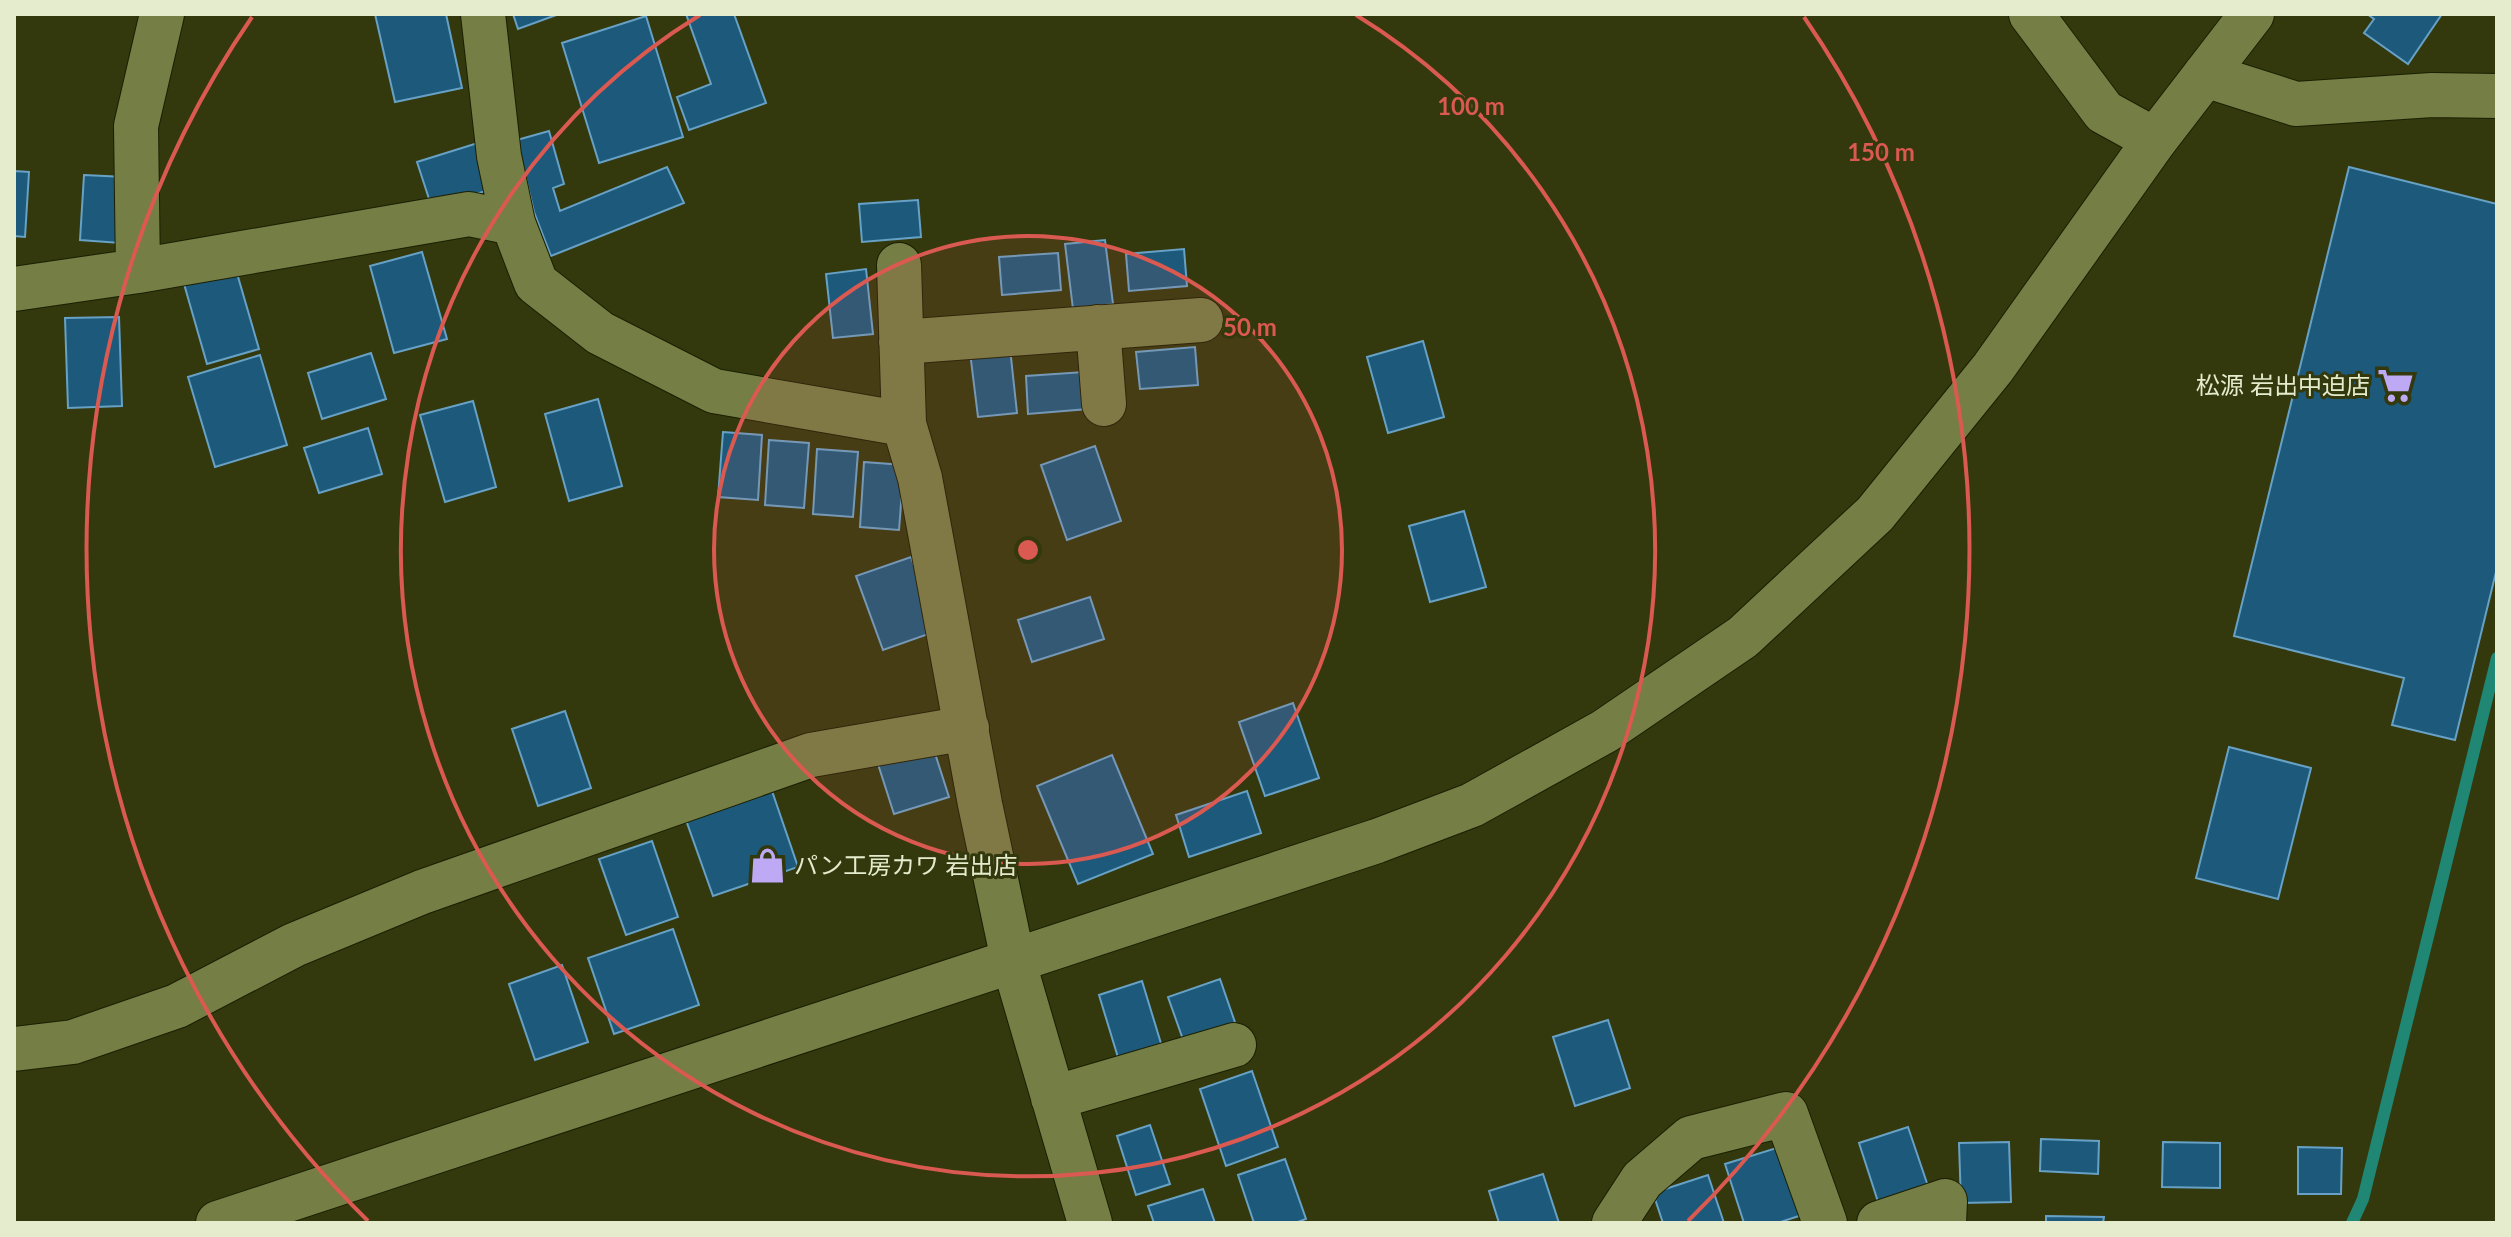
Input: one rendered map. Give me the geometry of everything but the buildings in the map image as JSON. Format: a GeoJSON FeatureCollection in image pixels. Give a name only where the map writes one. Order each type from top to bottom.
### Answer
{"type":"FeatureCollection","features":[{"type":"Feature","properties":{"kind":"street"},"geometry":{"type":"LineString","coordinates":[[138,271],[136,126],[162,14]]}},
{"type":"Feature","properties":{"kind":"street"},"geometry":{"type":"LineString","coordinates":[[483,14],[499,156],[513,223],[536,283],[600,333],[714,391],[904,424]]}},
{"type":"Feature","properties":{"kind":"street"},"geometry":{"type":"LineString","coordinates":[[2031,14],[2104,112],[2155,140]]}},
{"type":"Feature","properties":{"kind":"street"},"geometry":{"type":"LineString","coordinates":[[218,1223],[1377,841],[1472,805],[1605,731],[1743,637],[1875,514],[1993,368],[2155,140],[2252,14]]}},
{"type":"Feature","properties":{"kind":"street"},"geometry":{"type":"LineString","coordinates":[[2205,75],[2296,104],[2432,95],[2497,96]]}},
{"type":"Feature","properties":{"kind":"street"},"geometry":{"type":"LineString","coordinates":[[14,289],[138,271],[469,214],[513,223]]}},
{"type":"Feature","properties":{"kind":"street"},"geometry":{"type":"LineString","coordinates":[[899,265],[904,424],[920,478],[1013,960],[1090,1223]]}},
{"type":"Feature","properties":{"kind":"street"},"geometry":{"type":"LineString","coordinates":[[901,342],[1201,320]]}},
{"type":"Feature","properties":{"kind":"street"},"geometry":{"type":"LineString","coordinates":[[1098,327],[1104,404]]}},
{"type":"Feature","properties":{"kind":"street"},"geometry":{"type":"LineString","coordinates":[[14,1049],[73,1042],[177,1006],[294,945],[422,892],[811,755],[967,728]]}},
{"type":"Feature","properties":{"kind":"street"},"geometry":{"type":"LineString","coordinates":[[1053,1098],[1234,1045]]}},
{"type":"Feature","properties":{"kind":"street"},"geometry":{"type":"LineString","coordinates":[[1614,1223],[1642,1180],[1691,1138],[1786,1114],[1825,1223]]}},
{"type":"Feature","properties":{"kind":"street"},"geometry":{"type":"LineString","coordinates":[[1879,1223],[1945,1201],[1944,1223]]}},
{"type":"Feature","properties":{"kind":"waterway"},"geometry":{"type":"LineString","coordinates":[[2352,1223],[2363,1199],[2497,658]]}},
{"type":"Feature","properties":{"kind":"place","name":"松源 岩出中迫店"},"geometry":{"type":"Point","coordinates":[2396,386]}},
{"type":"Feature","properties":{"kind":"place","name":"パン工房カワ 岩出店"},"geometry":{"type":"Point","coordinates":[768,866]}}]}
